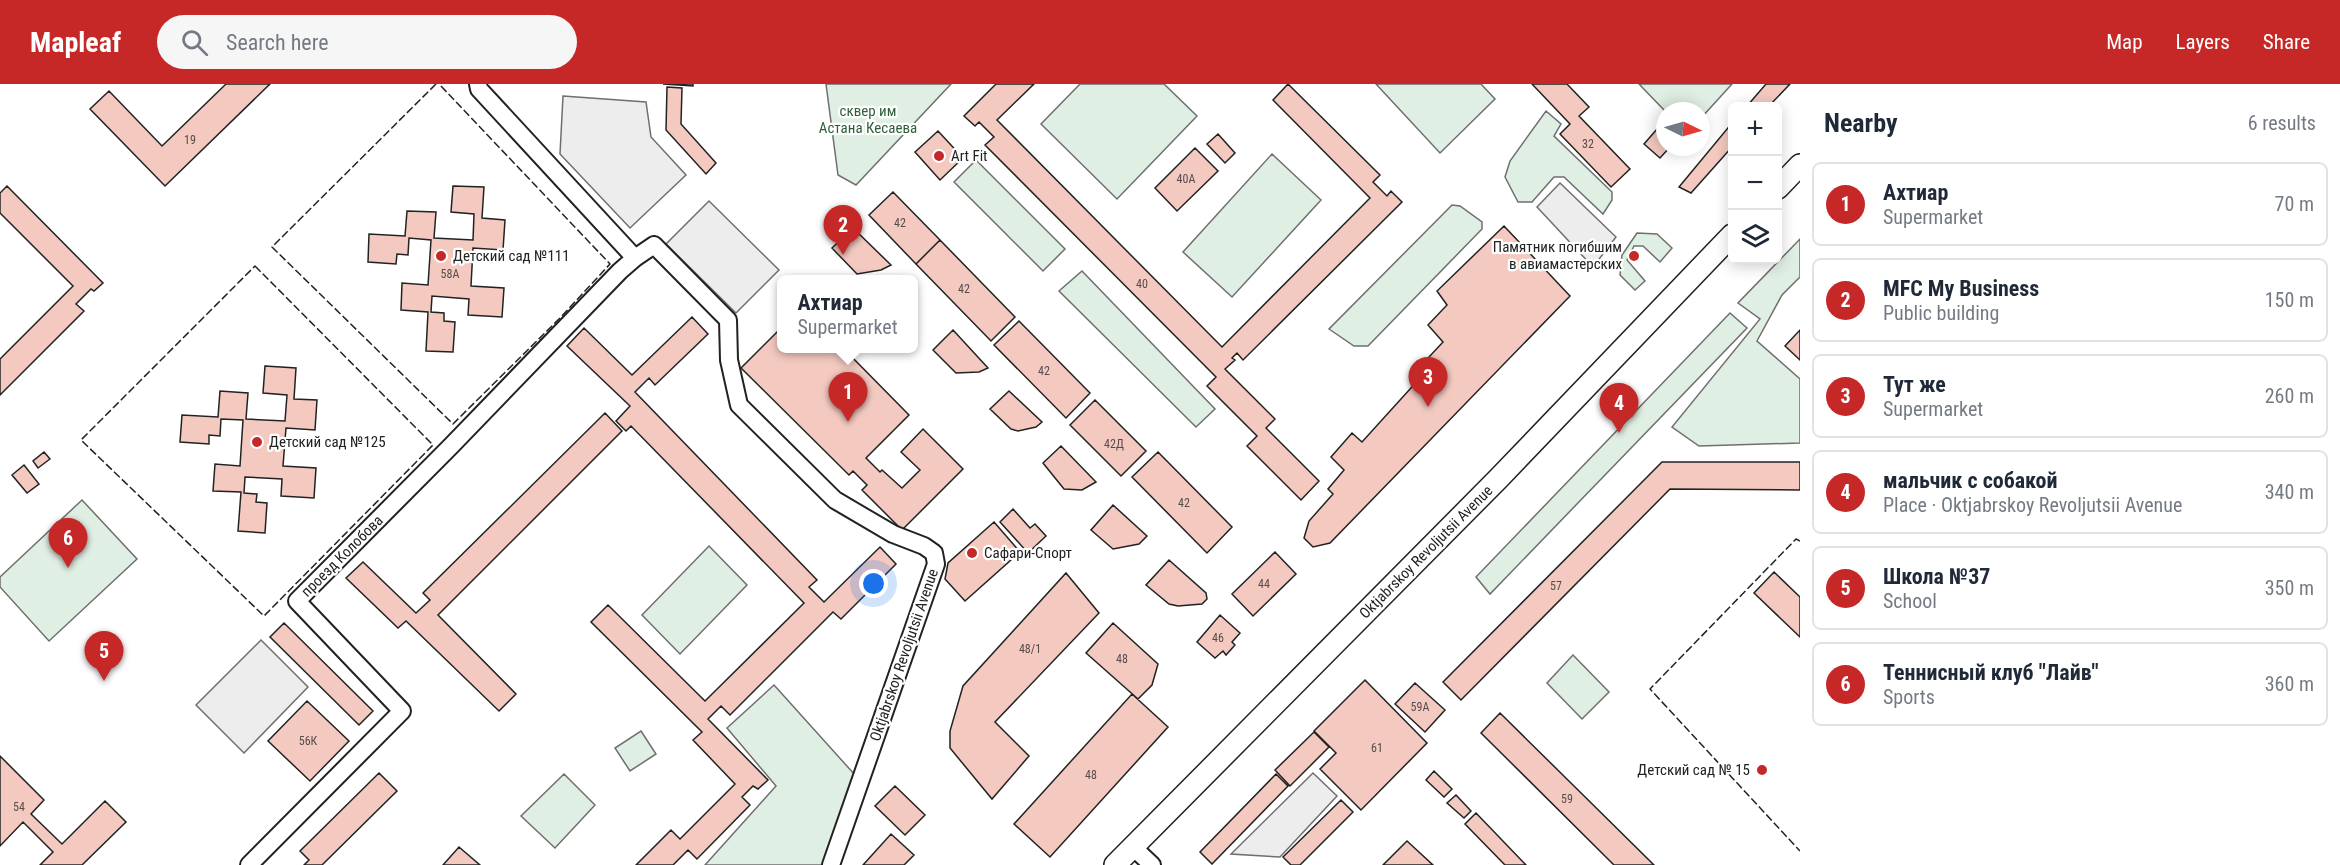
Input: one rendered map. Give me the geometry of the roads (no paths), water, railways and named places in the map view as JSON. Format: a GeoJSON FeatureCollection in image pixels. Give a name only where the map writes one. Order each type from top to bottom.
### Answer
{"type":"FeatureCollection","features":[{"type":"Feature","properties":{"kind":"main road"},"geometry":{"type":"LineString","coordinates":[[1782,184],[1800,165]]}},
{"type":"Feature","properties":{"kind":"main road","name":"Oktjabrskoy Revoljutsii Avenue"},"geometry":{"type":"LineString","coordinates":[[1115,865],[1506,471],[1728,239]]}},
{"type":"Feature","properties":{"kind":"street"},"geometry":{"type":"LineString","coordinates":[[478,84],[479,89],[546,164],[635,258]]}},
{"type":"Feature","properties":{"kind":"street","name":"Oktjabrskoy Revoljutsii Avenue"},"geometry":{"type":"LineString","coordinates":[[635,258],[654,245],[728,320],[729,360],[740,405],[835,500],[893,534],[924,546],[934,553],[936,564],[831,865]]}},
{"type":"Feature","properties":{"kind":"street","name":"проезд Колобова"},"geometry":{"type":"LineString","coordinates":[[249,865],[402,711],[297,601],[635,258]]}},
{"type":"Feature","properties":{"kind":"street"},"geometry":{"type":"LineString","coordinates":[[1133,847],[1152,865]]}},
{"type":"Feature","properties":{"kind":"place","name":"Art Fit"},"geometry":{"type":"Point","coordinates":[939,156]}},
{"type":"Feature","properties":{"kind":"place","name":"MFC My Business"},"geometry":{"type":"Point","coordinates":[843,255]}},
{"type":"Feature","properties":{"kind":"place","name":"Детский сад №111"},"geometry":{"type":"Point","coordinates":[441,256]}},
{"type":"Feature","properties":{"kind":"place","name":"Памятник погибшим в авиамастерских"},"geometry":{"type":"Point","coordinates":[1634,256]}},
{"type":"Feature","properties":{"kind":"place","name":"Тут же"},"geometry":{"type":"Point","coordinates":[1428,407]}},
{"type":"Feature","properties":{"kind":"place","name":"Ахтиар"},"geometry":{"type":"Point","coordinates":[848,422]}},
{"type":"Feature","properties":{"kind":"place","name":"мальчик с собакой"},"geometry":{"type":"Point","coordinates":[1619,433]}},
{"type":"Feature","properties":{"kind":"place","name":"Детский сад №125"},"geometry":{"type":"Point","coordinates":[257,442]}},
{"type":"Feature","properties":{"kind":"place","name":"Сафари-Спорт"},"geometry":{"type":"Point","coordinates":[972,553]}},
{"type":"Feature","properties":{"kind":"place","name":"Теннисный клуб \"Лайв\""},"geometry":{"type":"Point","coordinates":[68,568]}},
{"type":"Feature","properties":{"kind":"place","name":"Школа №37"},"geometry":{"type":"Point","coordinates":[104,681]}},
{"type":"Feature","properties":{"kind":"place","name":"Детский сад № 15"},"geometry":{"type":"Point","coordinates":[1762,770]}},
{"type":"Feature","properties":{"kind":"park label","name":"сквер им Астана Кесаева"},"geometry":{"type":"Point","coordinates":[868,120]}}]}
